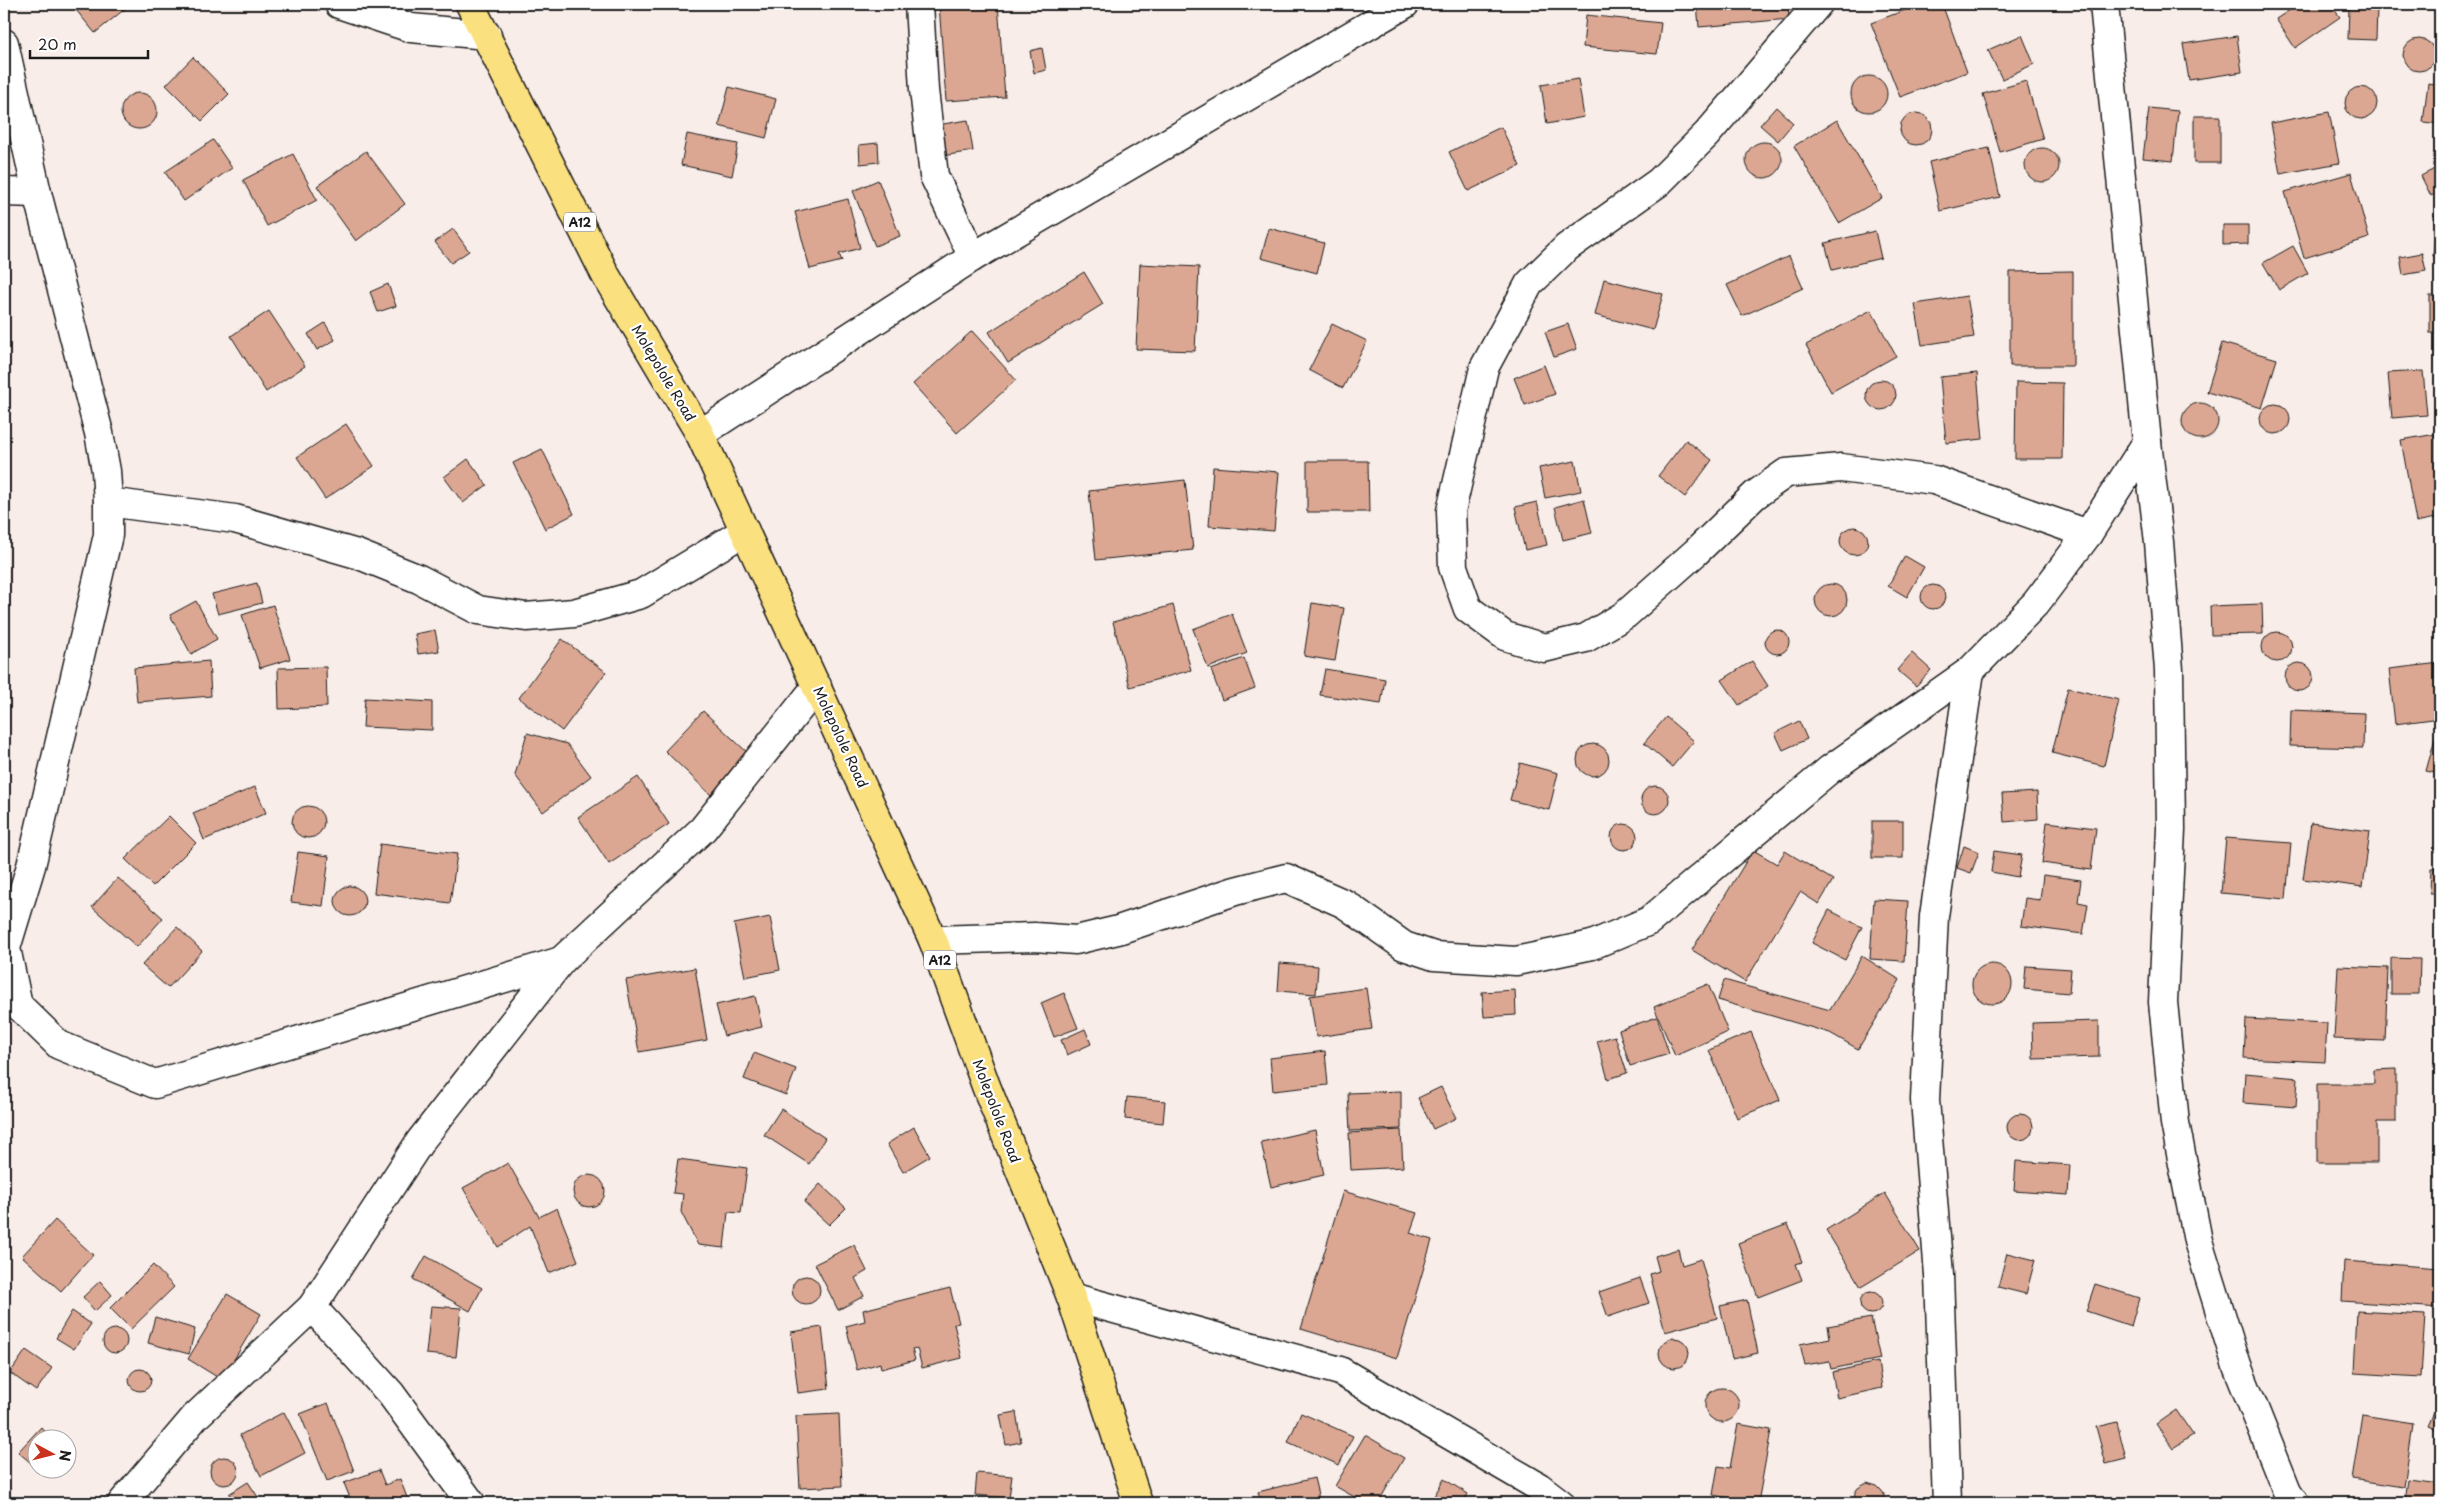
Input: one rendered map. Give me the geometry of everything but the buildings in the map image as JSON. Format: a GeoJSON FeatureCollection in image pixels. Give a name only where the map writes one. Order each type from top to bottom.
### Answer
{"type":"FeatureCollection","features":[{"type":"Feature","properties":{"kind":"main road","name":"Molepolole Road"},"geometry":{"type":"LineString","coordinates":[[470,4],[606,276],[700,434],[933,940],[986,1086],[1072,1297],[1138,1503]]}},
{"type":"Feature","properties":{"kind":"street"},"geometry":{"type":"LineString","coordinates":[[339,4],[411,28],[487,35]]}},
{"type":"Feature","properties":{"kind":"street"},"geometry":{"type":"LineString","coordinates":[[919,4],[924,90],[934,176],[973,257]]}},
{"type":"Feature","properties":{"kind":"street"},"geometry":{"type":"LineString","coordinates":[[700,434],[973,257],[1405,4]]}},
{"type":"Feature","properties":{"kind":"street"},"geometry":{"type":"LineString","coordinates":[[1818,4],[1707,134],[1659,182],[1566,248],[1529,284],[1484,368],[1450,511],[1453,567],[1468,609],[1505,636],[1544,648],[1586,638],[1625,615],[1696,552],[1755,495],[1786,473],[1841,468],[1934,480],[2088,534]]}},
{"type":"Feature","properties":{"kind":"street"},"geometry":{"type":"LineString","coordinates":[[2104,4],[2147,442],[2159,542],[2169,670],[2171,829],[2163,1002],[2175,1123],[2198,1241],[2235,1357],[2288,1491],[2295,1503]]}},
{"type":"Feature","properties":{"kind":"street"},"geometry":{"type":"LineString","coordinates":[[4,43],[37,193],[98,433],[106,471],[108,502],[108,535],[31,866],[6,948],[18,1005],[59,1045],[155,1084],[562,961]]}},
{"type":"Feature","properties":{"kind":"street"},"geometry":{"type":"LineString","coordinates":[[4,192],[37,193]]}},
{"type":"Feature","properties":{"kind":"street"},"geometry":{"type":"LineString","coordinates":[[933,940],[1034,937],[1076,940],[1118,930],[1235,891],[1286,878],[1345,904],[1404,946],[1434,956],[1516,960],[1592,945],[1649,921],[1829,770],[1970,671],[2036,603],[2088,534],[2147,442]]}},
{"type":"Feature","properties":{"kind":"street"},"geometry":{"type":"LineString","coordinates":[[108,502],[235,520],[357,554],[419,579],[478,610],[526,618],[574,613],[640,594],[745,531]]}},
{"type":"Feature","properties":{"kind":"street"},"geometry":{"type":"LineString","coordinates":[[1947,1503],[1939,1275],[1926,1100],[1934,916],[1970,671]]}},
{"type":"Feature","properties":{"kind":"street"},"geometry":{"type":"LineString","coordinates":[[122,1503],[195,1417],[312,1307],[421,1140],[562,961],[703,829],[817,686]]}},
{"type":"Feature","properties":{"kind":"street"},"geometry":{"type":"LineString","coordinates":[[1072,1297],[1340,1371],[1538,1487],[1560,1503]]}},
{"type":"Feature","properties":{"kind":"street"},"geometry":{"type":"LineString","coordinates":[[312,1307],[390,1394],[471,1503]]}}]}
